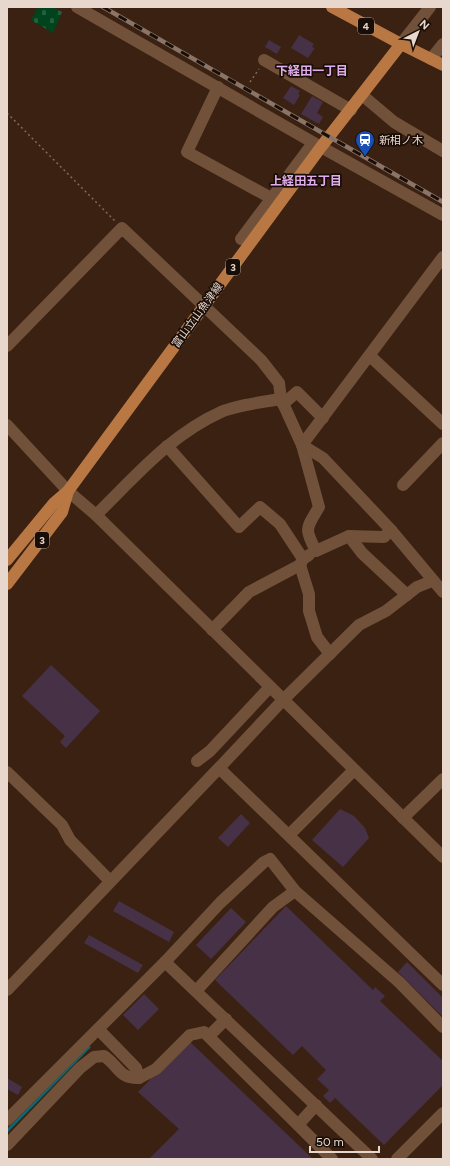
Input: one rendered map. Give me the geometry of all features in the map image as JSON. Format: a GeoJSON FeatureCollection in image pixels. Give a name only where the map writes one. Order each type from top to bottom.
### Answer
{"type":"FeatureCollection","features":[{"type":"Feature","properties":{"kind":"main road","name":"4"},"geometry":{"type":"LineString","coordinates":[[332,7],[401,44]]}},
{"type":"Feature","properties":{"kind":"main road"},"geometry":{"type":"LineString","coordinates":[[401,44],[443,65]]}},
{"type":"Feature","properties":{"kind":"main road","name":"富山立山魚津線"},"geometry":{"type":"LineString","coordinates":[[7,560],[54,503],[68,491],[204,306],[317,145],[351,110],[401,44]]}},
{"type":"Feature","properties":{"kind":"main road","name":"富山立山魚津線"},"geometry":{"type":"LineString","coordinates":[[7,584],[62,512],[68,491]]}},
{"type":"Feature","properties":{"kind":"street"},"geometry":{"type":"LineString","coordinates":[[78,7],[317,145],[443,215]]}},
{"type":"Feature","properties":{"kind":"street"},"geometry":{"type":"LineString","coordinates":[[401,44],[430,7]]}},
{"type":"Feature","properties":{"kind":"street"},"geometry":{"type":"LineString","coordinates":[[431,59],[443,44]]}},
{"type":"Feature","properties":{"kind":"street"},"geometry":{"type":"LineString","coordinates":[[264,60],[351,110]]}},
{"type":"Feature","properties":{"kind":"street"},"geometry":{"type":"LineString","coordinates":[[218,87],[187,152],[271,198]]}},
{"type":"Feature","properties":{"kind":"street"},"geometry":{"type":"LineString","coordinates":[[362,95],[394,122],[443,151]]}},
{"type":"Feature","properties":{"kind":"street"},"geometry":{"type":"LineString","coordinates":[[241,239],[271,198],[317,145]]}},
{"type":"Feature","properties":{"kind":"street"},"geometry":{"type":"LineString","coordinates":[[7,346],[122,228],[261,360],[279,383],[282,401],[302,445],[319,507],[308,527],[308,536],[316,551]]}},
{"type":"Feature","properties":{"kind":"street"},"geometry":{"type":"LineString","coordinates":[[302,445],[443,257]]}},
{"type":"Feature","properties":{"kind":"street"},"geometry":{"type":"LineString","coordinates":[[370,356],[440,416]]}},
{"type":"Feature","properties":{"kind":"street"},"geometry":{"type":"LineString","coordinates":[[96,515],[167,446],[192,428],[222,411],[282,401],[297,392],[323,418]]}},
{"type":"Feature","properties":{"kind":"street"},"geometry":{"type":"LineString","coordinates":[[7,424],[68,491],[96,515],[443,857]]}},
{"type":"Feature","properties":{"kind":"street"},"geometry":{"type":"LineString","coordinates":[[403,485],[443,443]]}},
{"type":"Feature","properties":{"kind":"street"},"geometry":{"type":"LineString","coordinates":[[302,445],[323,458],[391,530],[432,581],[443,592]]}},
{"type":"Feature","properties":{"kind":"street"},"geometry":{"type":"LineString","coordinates":[[167,446],[239,526],[260,507],[280,524],[302,562],[309,594],[309,611],[317,636],[330,654]]}},
{"type":"Feature","properties":{"kind":"street"},"geometry":{"type":"LineString","coordinates":[[212,630],[249,592],[302,562],[316,551],[349,536],[384,537],[391,530]]}},
{"type":"Feature","properties":{"kind":"street"},"geometry":{"type":"LineString","coordinates":[[349,536],[362,553],[407,595]]}},
{"type":"Feature","properties":{"kind":"street"},"geometry":{"type":"LineString","coordinates":[[7,990],[110,880],[220,768],[283,700],[359,625],[386,611],[417,587],[432,581]]}},
{"type":"Feature","properties":{"kind":"street"},"geometry":{"type":"LineString","coordinates":[[197,761],[210,751],[270,687]]}},
{"type":"Feature","properties":{"kind":"street"},"geometry":{"type":"LineString","coordinates":[[220,768],[290,834],[443,984]]}},
{"type":"Feature","properties":{"kind":"street"},"geometry":{"type":"LineString","coordinates":[[290,834],[354,770]]}},
{"type":"Feature","properties":{"kind":"street"},"geometry":{"type":"LineString","coordinates":[[7,772],[62,825],[70,840],[110,880]]}},
{"type":"Feature","properties":{"kind":"street"},"geometry":{"type":"LineString","coordinates":[[403,818],[443,779]]}},
{"type":"Feature","properties":{"kind":"street"},"geometry":{"type":"LineString","coordinates":[[7,1120],[165,962],[220,903],[270,858],[295,891],[399,982],[443,1027]]}},
{"type":"Feature","properties":{"kind":"street"},"geometry":{"type":"LineString","coordinates":[[196,991],[273,907],[295,891]]}},
{"type":"Feature","properties":{"kind":"street"},"geometry":{"type":"LineString","coordinates":[[165,962],[372,1159]]}},
{"type":"Feature","properties":{"kind":"street"},"geometry":{"type":"LineString","coordinates":[[209,1036],[226,1019]]}},
{"type":"Feature","properties":{"kind":"street"},"geometry":{"type":"LineString","coordinates":[[98,1029],[136,1068],[139,1078]]}},
{"type":"Feature","properties":{"kind":"street"},"geometry":{"type":"LineString","coordinates":[[7,1145],[80,1068],[94,1057],[104,1056],[114,1062],[129,1078],[139,1078],[156,1069],[190,1035],[204,1032],[332,1159]]}},
{"type":"Feature","properties":{"kind":"street"},"geometry":{"type":"LineString","coordinates":[[298,1125],[316,1105]]}},
{"type":"Feature","properties":{"kind":"street"},"geometry":{"type":"LineString","coordinates":[[397,1159],[443,1113]]}},
{"type":"Feature","properties":{"kind":"path"},"geometry":{"type":"LineString","coordinates":[[250,82],[264,60]]}},
{"type":"Feature","properties":{"kind":"path"},"geometry":{"type":"LineString","coordinates":[[7,113],[122,228]]}},
{"type":"Feature","properties":{"kind":"green space"},"geometry":{"type":"Polygon","coordinates":[[[38,7],[52,7],[62,12],[53,33],[31,20],[38,7]]]}},
{"type":"Feature","properties":{"kind":"building"},"geometry":{"type":"Polygon","coordinates":[[[299,35],[314,44],[312,47],[315,48],[308,58],[291,48],[299,35]]]}},
{"type":"Feature","properties":{"kind":"building"},"geometry":{"type":"Polygon","coordinates":[[[269,40],[281,47],[277,54],[265,47],[269,40]]]}},
{"type":"Feature","properties":{"kind":"building"},"geometry":{"type":"Polygon","coordinates":[[[291,86],[300,91],[298,94],[300,95],[294,105],[283,98],[291,86]]]}},
{"type":"Feature","properties":{"kind":"building"},"geometry":{"type":"Polygon","coordinates":[[[312,96],[323,102],[317,113],[323,117],[319,124],[301,114],[312,96]]]}},
{"type":"Feature","properties":{"kind":"building"},"geometry":{"type":"Polygon","coordinates":[[[51,665],[100,711],[66,748],[60,742],[65,736],[22,696],[51,665]]]}},
{"type":"Feature","properties":{"kind":"building"},"geometry":{"type":"Polygon","coordinates":[[[340,809],[354,816],[365,828],[369,838],[343,867],[312,840],[340,809]]]}},
{"type":"Feature","properties":{"kind":"building"},"geometry":{"type":"Polygon","coordinates":[[[241,814],[250,823],[228,847],[218,838],[241,814]]]}},
{"type":"Feature","properties":{"kind":"building"},"geometry":{"type":"Polygon","coordinates":[[[119,901],[174,932],[169,942],[113,911],[119,901]]]}},
{"type":"Feature","properties":{"kind":"building"},"geometry":{"type":"Polygon","coordinates":[[[286,906],[373,990],[375,987],[385,996],[380,1001],[443,1061],[443,1085],[384,1145],[335,1098],[330,1103],[323,1096],[329,1090],[317,1079],[326,1070],[302,1046],[293,1055],[215,980],[286,906]]]}},
{"type":"Feature","properties":{"kind":"building"},"geometry":{"type":"Polygon","coordinates":[[[231,908],[246,922],[211,959],[196,945],[231,908]]]}},
{"type":"Feature","properties":{"kind":"building"},"geometry":{"type":"Polygon","coordinates":[[[89,935],[143,965],[138,973],[84,943],[89,935]]]}},
{"type":"Feature","properties":{"kind":"building"},"geometry":{"type":"Polygon","coordinates":[[[407,962],[443,998],[443,1017],[398,972],[407,962]]]}},
{"type":"Feature","properties":{"kind":"building"},"geometry":{"type":"Polygon","coordinates":[[[144,994],[159,1009],[138,1030],[123,1015],[144,994]]]}},
{"type":"Feature","properties":{"kind":"building"},"geometry":{"type":"Polygon","coordinates":[[[188,1040],[313,1159],[149,1159],[179,1129],[138,1092],[188,1040]]]}},
{"type":"Feature","properties":{"kind":"building"},"geometry":{"type":"Polygon","coordinates":[[[7,1078],[22,1087],[18,1095],[7,1089],[7,1078]]]}},
{"type":"Feature","properties":{"kind":"waterway"},"geometry":{"type":"LineString","coordinates":[[7,1131],[89,1047]]}},
{"type":"Feature","properties":{"kind":"railway"},"geometry":{"type":"LineString","coordinates":[[103,7],[443,202]]}},
{"type":"Feature","properties":{"kind":"place","name":"新相ノ木"},"geometry":{"type":"Point","coordinates":[365,157]}},
{"type":"Feature","properties":{"kind":"district","name":"下経田一丁目"},"geometry":{"type":"Point","coordinates":[312,71]}},
{"type":"Feature","properties":{"kind":"district","name":"上経田五丁目"},"geometry":{"type":"Point","coordinates":[306,181]}}]}
